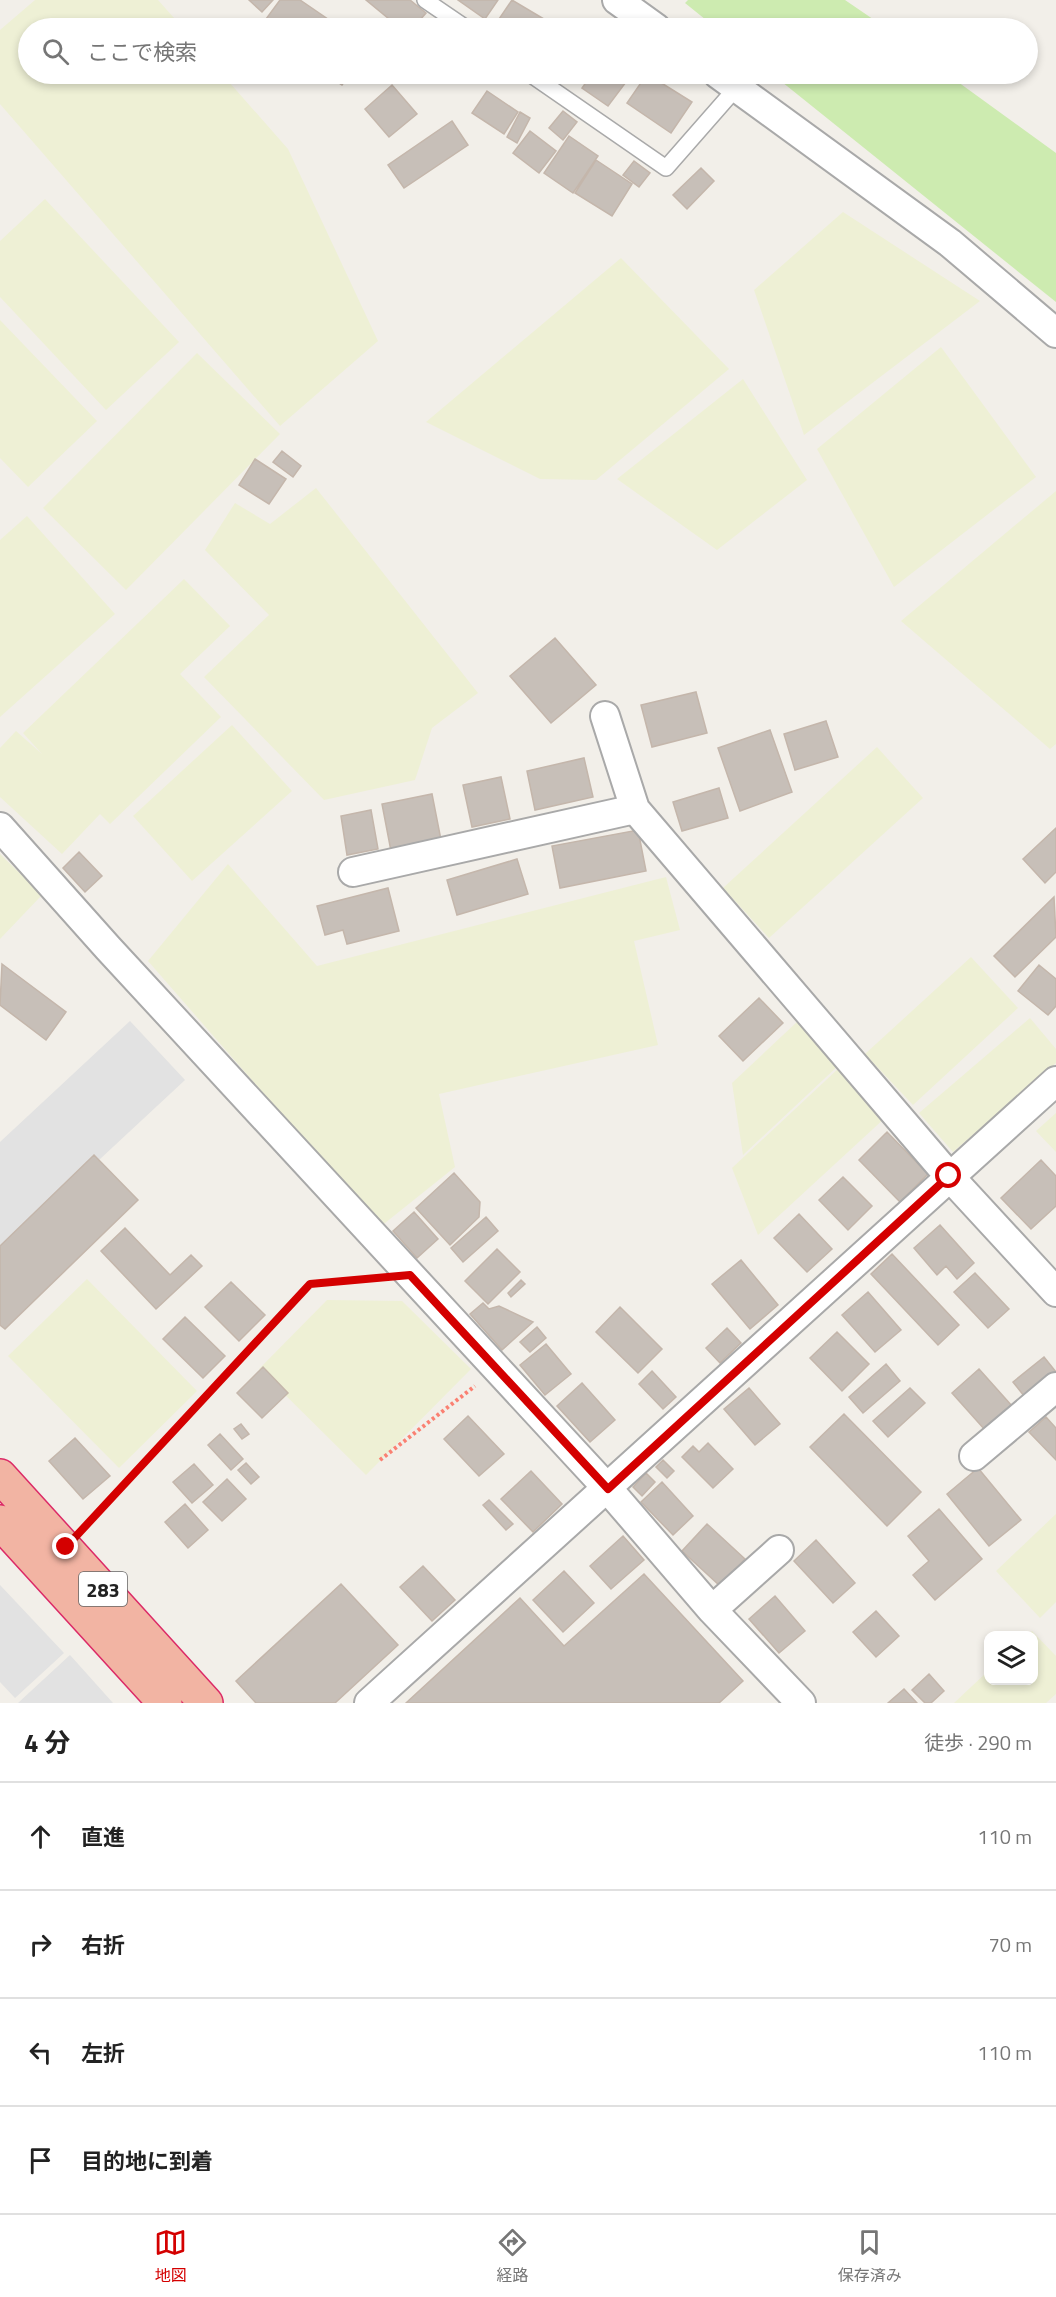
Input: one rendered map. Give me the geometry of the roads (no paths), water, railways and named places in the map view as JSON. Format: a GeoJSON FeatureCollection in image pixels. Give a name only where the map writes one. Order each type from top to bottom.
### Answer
{"type":"FeatureCollection","features":[{"type":"Feature","properties":{"kind":"highway","name":"283"},"geometry":{"type":"LineString","coordinates":[[0,1476],[206,1703]]}},
{"type":"Feature","properties":{"kind":"highway","name":"283"},"geometry":{"type":"LineString","coordinates":[[0,1522],[165,1703]]}},
{"type":"Feature","properties":{"kind":"street"},"geometry":{"type":"LineString","coordinates":[[616,0],[642,18]]}},
{"type":"Feature","properties":{"kind":"street"},"geometry":{"type":"LineString","coordinates":[[732,84],[950,243],[1056,333]]}},
{"type":"Feature","properties":{"kind":"street"},"geometry":{"type":"LineString","coordinates":[[604,716],[636,809],[949,1176],[1056,1292]]}},
{"type":"Feature","properties":{"kind":"street"},"geometry":{"type":"LineString","coordinates":[[353,872],[636,809]]}},
{"type":"Feature","properties":{"kind":"street"},"geometry":{"type":"LineString","coordinates":[[0,826],[116,957],[608,1489],[712,1610],[801,1703]]}},
{"type":"Feature","properties":{"kind":"street"},"geometry":{"type":"LineString","coordinates":[[369,1703],[1056,1081]]}},
{"type":"Feature","properties":{"kind":"street"},"geometry":{"type":"LineString","coordinates":[[974,1456],[1056,1387]]}},
{"type":"Feature","properties":{"kind":"street"},"geometry":{"type":"LineString","coordinates":[[712,1610],[779,1550]]}},
{"type":"Feature","properties":{"kind":"lane"},"geometry":{"type":"LineString","coordinates":[[425,0],[451,18]]}},
{"type":"Feature","properties":{"kind":"lane"},"geometry":{"type":"LineString","coordinates":[[544,84],[666,168],[724,84]]}}]}
